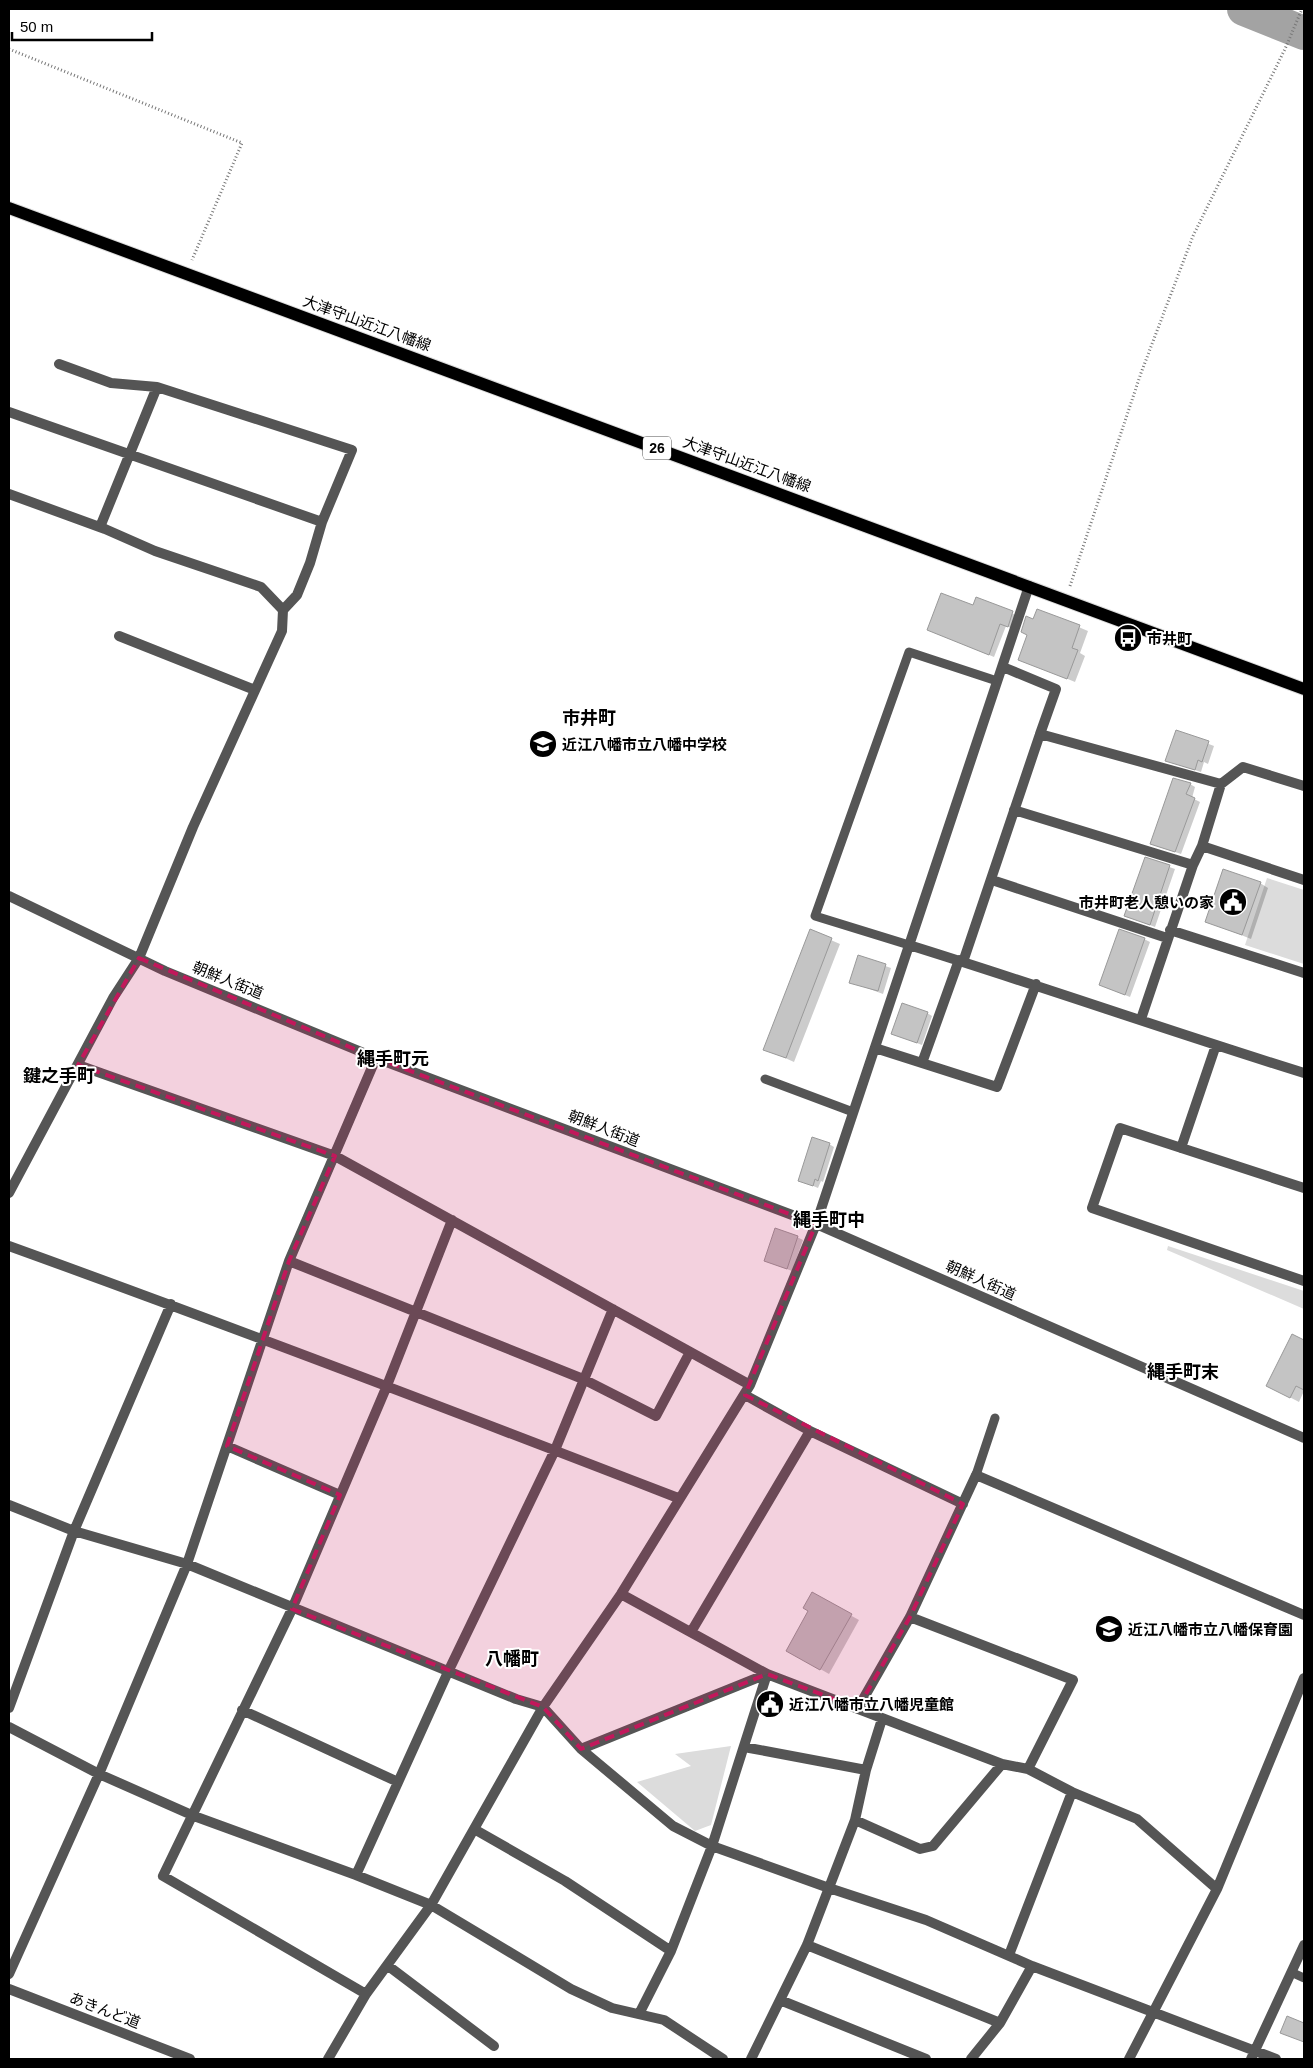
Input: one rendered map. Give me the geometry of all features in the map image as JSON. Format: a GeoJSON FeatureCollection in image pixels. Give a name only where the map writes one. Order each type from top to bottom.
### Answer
{"type":"FeatureCollection","features":[{"type":"Feature","properties":{"kind":"main road","name":"大津守山近江八幡線"},"geometry":{"type":"LineString","coordinates":[[9,208],[1304,688]]}},
{"type":"Feature","properties":{"kind":"street"},"geometry":{"type":"LineString","coordinates":[[9,1193],[113,998],[138,958],[193,827],[282,631],[283,610],[298,595],[322,522],[352,450],[157,387],[111,383],[59,364]]}},
{"type":"Feature","properties":{"kind":"street"},"geometry":{"type":"LineString","coordinates":[[100,528],[157,387]]}},
{"type":"Feature","properties":{"kind":"street"},"geometry":{"type":"LineString","coordinates":[[9,412],[129,456],[322,522]]}},
{"type":"Feature","properties":{"kind":"street"},"geometry":{"type":"LineString","coordinates":[[9,494],[155,551],[261,587],[283,610]]}},
{"type":"Feature","properties":{"kind":"street"},"geometry":{"type":"LineString","coordinates":[[328,2059],[366,1994],[431,1905],[543,1707],[621,1594],[678,1498],[747,1390],[816,1224],[1030,586]]}},
{"type":"Feature","properties":{"kind":"street"},"geometry":{"type":"LineString","coordinates":[[119,636],[255,690]]}},
{"type":"Feature","properties":{"kind":"street"},"geometry":{"type":"LineString","coordinates":[[922,1063],[992,880],[1056,689],[1002,667]]}},
{"type":"Feature","properties":{"kind":"street"},"geometry":{"type":"LineString","coordinates":[[1040,734],[1221,784]]}},
{"type":"Feature","properties":{"kind":"street"},"geometry":{"type":"LineString","coordinates":[[1140,1019],[1193,865],[1202,846],[1221,784],[1243,767],[1304,786]]}},
{"type":"Feature","properties":{"kind":"street"},"geometry":{"type":"LineString","coordinates":[[1014,810],[1193,865]]}},
{"type":"Feature","properties":{"kind":"street"},"geometry":{"type":"LineString","coordinates":[[1202,846],[1304,880]]}},
{"type":"Feature","properties":{"kind":"street"},"geometry":{"type":"LineString","coordinates":[[992,880],[1304,973]]}},
{"type":"Feature","properties":{"kind":"street","name":"朝鮮人街道"},"geometry":{"type":"LineString","coordinates":[[9,896],[138,958],[376,1058],[816,1224],[1304,1438]]}},
{"type":"Feature","properties":{"kind":"street"},"geometry":{"type":"LineString","coordinates":[[909,945],[1036,984],[1304,1073]]}},
{"type":"Feature","properties":{"kind":"street"},"geometry":{"type":"LineString","coordinates":[[875,1048],[997,1087],[1036,984]]}},
{"type":"Feature","properties":{"kind":"street"},"geometry":{"type":"LineString","coordinates":[[1181,1148],[1216,1045]]}},
{"type":"Feature","properties":{"kind":"street"},"geometry":{"type":"LineString","coordinates":[[9,1974],[99,1774],[187,1564],[289,1261],[376,1058]]}},
{"type":"Feature","properties":{"kind":"street"},"geometry":{"type":"LineString","coordinates":[[78,1065],[335,1156],[690,1352],[810,1431],[963,1504]]}},
{"type":"Feature","properties":{"kind":"street"},"geometry":{"type":"LineString","coordinates":[[1304,1188],[1120,1128],[1092,1208],[1304,1282]]}},
{"type":"Feature","properties":{"kind":"street"},"geometry":{"type":"LineString","coordinates":[[366,1994],[163,1876],[194,1816],[242,1710],[292,1609],[386,1388],[452,1220]]}},
{"type":"Feature","properties":{"kind":"street"},"geometry":{"type":"LineString","coordinates":[[9,1246],[263,1338],[386,1388],[555,1450],[678,1498]]}},
{"type":"Feature","properties":{"kind":"street"},"geometry":{"type":"LineString","coordinates":[[289,1261],[583,1379],[656,1416],[690,1352]]}},
{"type":"Feature","properties":{"kind":"street"},"geometry":{"type":"LineString","coordinates":[[9,1708],[74,1531],[171,1304]]}},
{"type":"Feature","properties":{"kind":"street"},"geometry":{"type":"LineString","coordinates":[[356,1875],[448,1672],[555,1450],[583,1379],[614,1309]]}},
{"type":"Feature","properties":{"kind":"street"},"geometry":{"type":"LineString","coordinates":[[691,1632],[810,1431]]}},
{"type":"Feature","properties":{"kind":"street"},"geometry":{"type":"LineString","coordinates":[[227,1446],[340,1495]]}},
{"type":"Feature","properties":{"kind":"street"},"geometry":{"type":"LineString","coordinates":[[858,1708],[910,1617],[976,1475],[1304,1615]]}},
{"type":"Feature","properties":{"kind":"street"},"geometry":{"type":"LineString","coordinates":[[9,1505],[74,1531],[187,1564],[448,1672],[516,1699],[543,1707],[581,1749],[673,1826],[712,1846],[926,1920],[1032,1966],[1153,2012],[1253,2055],[1276,2059]]}},
{"type":"Feature","properties":{"kind":"street"},"geometry":{"type":"LineString","coordinates":[[621,1594],[768,1674],[1002,1764],[1028,1768],[1072,1792],[1137,1820],[1217,1889]]}},
{"type":"Feature","properties":{"kind":"street"},"geometry":{"type":"LineString","coordinates":[[910,1617],[1073,1680],[1028,1768]]}},
{"type":"Feature","properties":{"kind":"street"},"geometry":{"type":"LineString","coordinates":[[639,2014],[671,1951],[712,1846],[768,1674]]}},
{"type":"Feature","properties":{"kind":"street"},"geometry":{"type":"LineString","coordinates":[[581,1749],[768,1674]]}},
{"type":"Feature","properties":{"kind":"street"},"geometry":{"type":"LineString","coordinates":[[1129,2059],[1217,1889],[1304,1678]]}},
{"type":"Feature","properties":{"kind":"street"},"geometry":{"type":"LineString","coordinates":[[242,1710],[398,1782]]}},
{"type":"Feature","properties":{"kind":"street"},"geometry":{"type":"LineString","coordinates":[[751,2059],[807,1944],[829,1888],[855,1820],[866,1770],[882,1719]]}},
{"type":"Feature","properties":{"kind":"street"},"geometry":{"type":"LineString","coordinates":[[9,1727],[99,1774],[194,1816],[356,1875],[431,1905],[571,1989],[612,2008],[664,2020],[723,2059]]}},
{"type":"Feature","properties":{"kind":"street"},"geometry":{"type":"LineString","coordinates":[[744,1747],[866,1770]]}},
{"type":"Feature","properties":{"kind":"street"},"geometry":{"type":"LineString","coordinates":[[855,1820],[920,1849],[933,1846],[1002,1764]]}},
{"type":"Feature","properties":{"kind":"street"},"geometry":{"type":"LineString","coordinates":[[1009,1955],[1072,1792]]}},
{"type":"Feature","properties":{"kind":"street"},"geometry":{"type":"LineString","coordinates":[[474,1829],[565,1881],[671,1951]]}},
{"type":"Feature","properties":{"kind":"street"},"geometry":{"type":"LineString","coordinates":[[807,1944],[1000,2023]]}},
{"type":"Feature","properties":{"kind":"street"},"geometry":{"type":"LineString","coordinates":[[1253,2055],[1304,1946]]}},
{"type":"Feature","properties":{"kind":"street"},"geometry":{"type":"LineString","coordinates":[[387,1965],[494,2046]]}},
{"type":"Feature","properties":{"kind":"street"},"geometry":{"type":"LineString","coordinates":[[971,2059],[1000,2023],[1032,1966]]}},
{"type":"Feature","properties":{"kind":"street","name":"あきんど道"},"geometry":{"type":"LineString","coordinates":[[9,1989],[190,2059]]}},
{"type":"Feature","properties":{"kind":"street"},"geometry":{"type":"LineString","coordinates":[[780,2000],[926,2059]]}},
{"type":"Feature","properties":{"kind":"lane"},"geometry":{"type":"LineString","coordinates":[[909,945],[815,916],[909,652],[997,681]]}},
{"type":"Feature","properties":{"kind":"lane"},"geometry":{"type":"LineString","coordinates":[[765,1080],[853,1112]]}},
{"type":"Feature","properties":{"kind":"lane"},"geometry":{"type":"LineString","coordinates":[[976,1475],[995,1418]]}},
{"type":"Feature","properties":{"kind":"lane"},"geometry":{"type":"LineString","coordinates":[[1293,1973],[1304,1978]]}},
{"type":"Feature","properties":{"kind":"path"},"geometry":{"type":"LineString","coordinates":[[1066,600],[1140,373],[1193,236],[1285,49],[1301,10]]}},
{"type":"Feature","properties":{"kind":"path"},"geometry":{"type":"LineString","coordinates":[[9,49],[242,143],[186,274]]}},
{"type":"Feature","properties":{"kind":"highlighted area"},"geometry":{"type":"Polygon","coordinates":[[[139,958],[376,1058],[816,1224],[745,1395],[963,1504],[910,1617],[858,1708],[767,1674],[581,1749],[543,1707],[292,1609],[340,1495],[227,1446],[289,1261],[335,1156],[78,1065],[139,958]]]}},
{"type":"Feature","properties":{"kind":"shaded area"},"geometry":{"type":"Polygon","coordinates":[[[1267,878],[1304,890],[1304,964],[1245,945],[1267,878]]]}},
{"type":"Feature","properties":{"kind":"shaded area"},"geometry":{"type":"Polygon","coordinates":[[[1168,1246],[1304,1291],[1304,1309],[1167,1250],[1168,1246]]]}},
{"type":"Feature","properties":{"kind":"shaded area"},"geometry":{"type":"Polygon","coordinates":[[[731,1746],[711,1825],[695,1831],[637,1782],[691,1766],[675,1754],[731,1746]]]}},
{"type":"Feature","properties":{"kind":"building"},"geometry":{"type":"Polygon","coordinates":[[[941,593],[973,605],[976,597],[1013,611],[1008,627],[1000,624],[989,655],[927,630],[941,593]]]}},
{"type":"Feature","properties":{"kind":"building"},"geometry":{"type":"Polygon","coordinates":[[[1037,609],[1080,625],[1072,648],[1078,650],[1067,679],[1018,660],[1027,635],[1021,632],[1026,616],[1033,619],[1037,609]]]}},
{"type":"Feature","properties":{"kind":"building"},"geometry":{"type":"Polygon","coordinates":[[[1176,730],[1209,741],[1202,762],[1198,760],[1195,770],[1165,761],[1176,730]]]}},
{"type":"Feature","properties":{"kind":"building"},"geometry":{"type":"Polygon","coordinates":[[[1173,778],[1191,783],[1186,794],[1195,798],[1175,852],[1150,844],[1173,778]]]}},
{"type":"Feature","properties":{"kind":"building"},"geometry":{"type":"Polygon","coordinates":[[[1145,857],[1170,865],[1150,925],[1124,916],[1145,857]]]}},
{"type":"Feature","properties":{"kind":"building","name":"市井町老人憩いの家"},"geometry":{"type":"Polygon","coordinates":[[[1223,869],[1261,882],[1242,935],[1205,922],[1223,869]]]}},
{"type":"Feature","properties":{"kind":"building"},"geometry":{"type":"Polygon","coordinates":[[[810,929],[832,938],[786,1058],[763,1050],[810,929]]]}},
{"type":"Feature","properties":{"kind":"building"},"geometry":{"type":"Polygon","coordinates":[[[1119,929],[1145,938],[1125,995],[1099,985],[1119,929]]]}},
{"type":"Feature","properties":{"kind":"building"},"geometry":{"type":"Polygon","coordinates":[[[858,955],[886,964],[878,991],[849,983],[858,955]]]}},
{"type":"Feature","properties":{"kind":"building"},"geometry":{"type":"Polygon","coordinates":[[[902,1003],[928,1012],[917,1043],[891,1034],[902,1003]]]}},
{"type":"Feature","properties":{"kind":"building"},"geometry":{"type":"Polygon","coordinates":[[[812,1137],[830,1143],[818,1181],[815,1179],[813,1186],[798,1181],[812,1137]]]}},
{"type":"Feature","properties":{"kind":"building"},"geometry":{"type":"Polygon","coordinates":[[[775,1228],[798,1236],[787,1269],[764,1261],[775,1228]]]}},
{"type":"Feature","properties":{"kind":"building"},"geometry":{"type":"Polygon","coordinates":[[[1292,1334],[1304,1340],[1304,1390],[1296,1386],[1290,1398],[1266,1386],[1292,1334]]]}},
{"type":"Feature","properties":{"kind":"building"},"geometry":{"type":"Polygon","coordinates":[[[812,1592],[852,1614],[820,1670],[786,1651],[808,1611],[803,1608],[812,1592]]]}},
{"type":"Feature","properties":{"kind":"building"},"geometry":{"type":"Polygon","coordinates":[[[1287,2016],[1304,2023],[1304,2042],[1280,2033],[1287,2016]]]}},
{"type":"Feature","properties":{"kind":"waterway"},"geometry":{"type":"LineString","coordinates":[[1244,9],[1304,33]]}},
{"type":"Feature","properties":{"kind":"place","name":"市井町"},"geometry":{"type":"Point","coordinates":[1128,638]}},
{"type":"Feature","properties":{"kind":"place","name":"近江八幡市立八幡中学校"},"geometry":{"type":"Point","coordinates":[543,744]}},
{"type":"Feature","properties":{"kind":"place","name":"市井町老人憩いの家"},"geometry":{"type":"Point","coordinates":[1233,902]}},
{"type":"Feature","properties":{"kind":"place","name":"近江八幡市立八幡保育園"},"geometry":{"type":"Point","coordinates":[1109,1629]}},
{"type":"Feature","properties":{"kind":"place","name":"近江八幡市立八幡児童館"},"geometry":{"type":"Point","coordinates":[770,1704]}},
{"type":"Feature","properties":{"kind":"district","name":"市井町"},"geometry":{"type":"Point","coordinates":[589,718]}},
{"type":"Feature","properties":{"kind":"district","name":"縄手町元"},"geometry":{"type":"Point","coordinates":[393,1059]}},
{"type":"Feature","properties":{"kind":"district","name":"鍵之手町"},"geometry":{"type":"Point","coordinates":[59,1076]}},
{"type":"Feature","properties":{"kind":"district","name":"縄手町中"},"geometry":{"type":"Point","coordinates":[829,1220]}},
{"type":"Feature","properties":{"kind":"district","name":"縄手町末"},"geometry":{"type":"Point","coordinates":[1183,1372]}},
{"type":"Feature","properties":{"kind":"district","name":"八幡町"},"geometry":{"type":"Point","coordinates":[512,1659]}}]}
